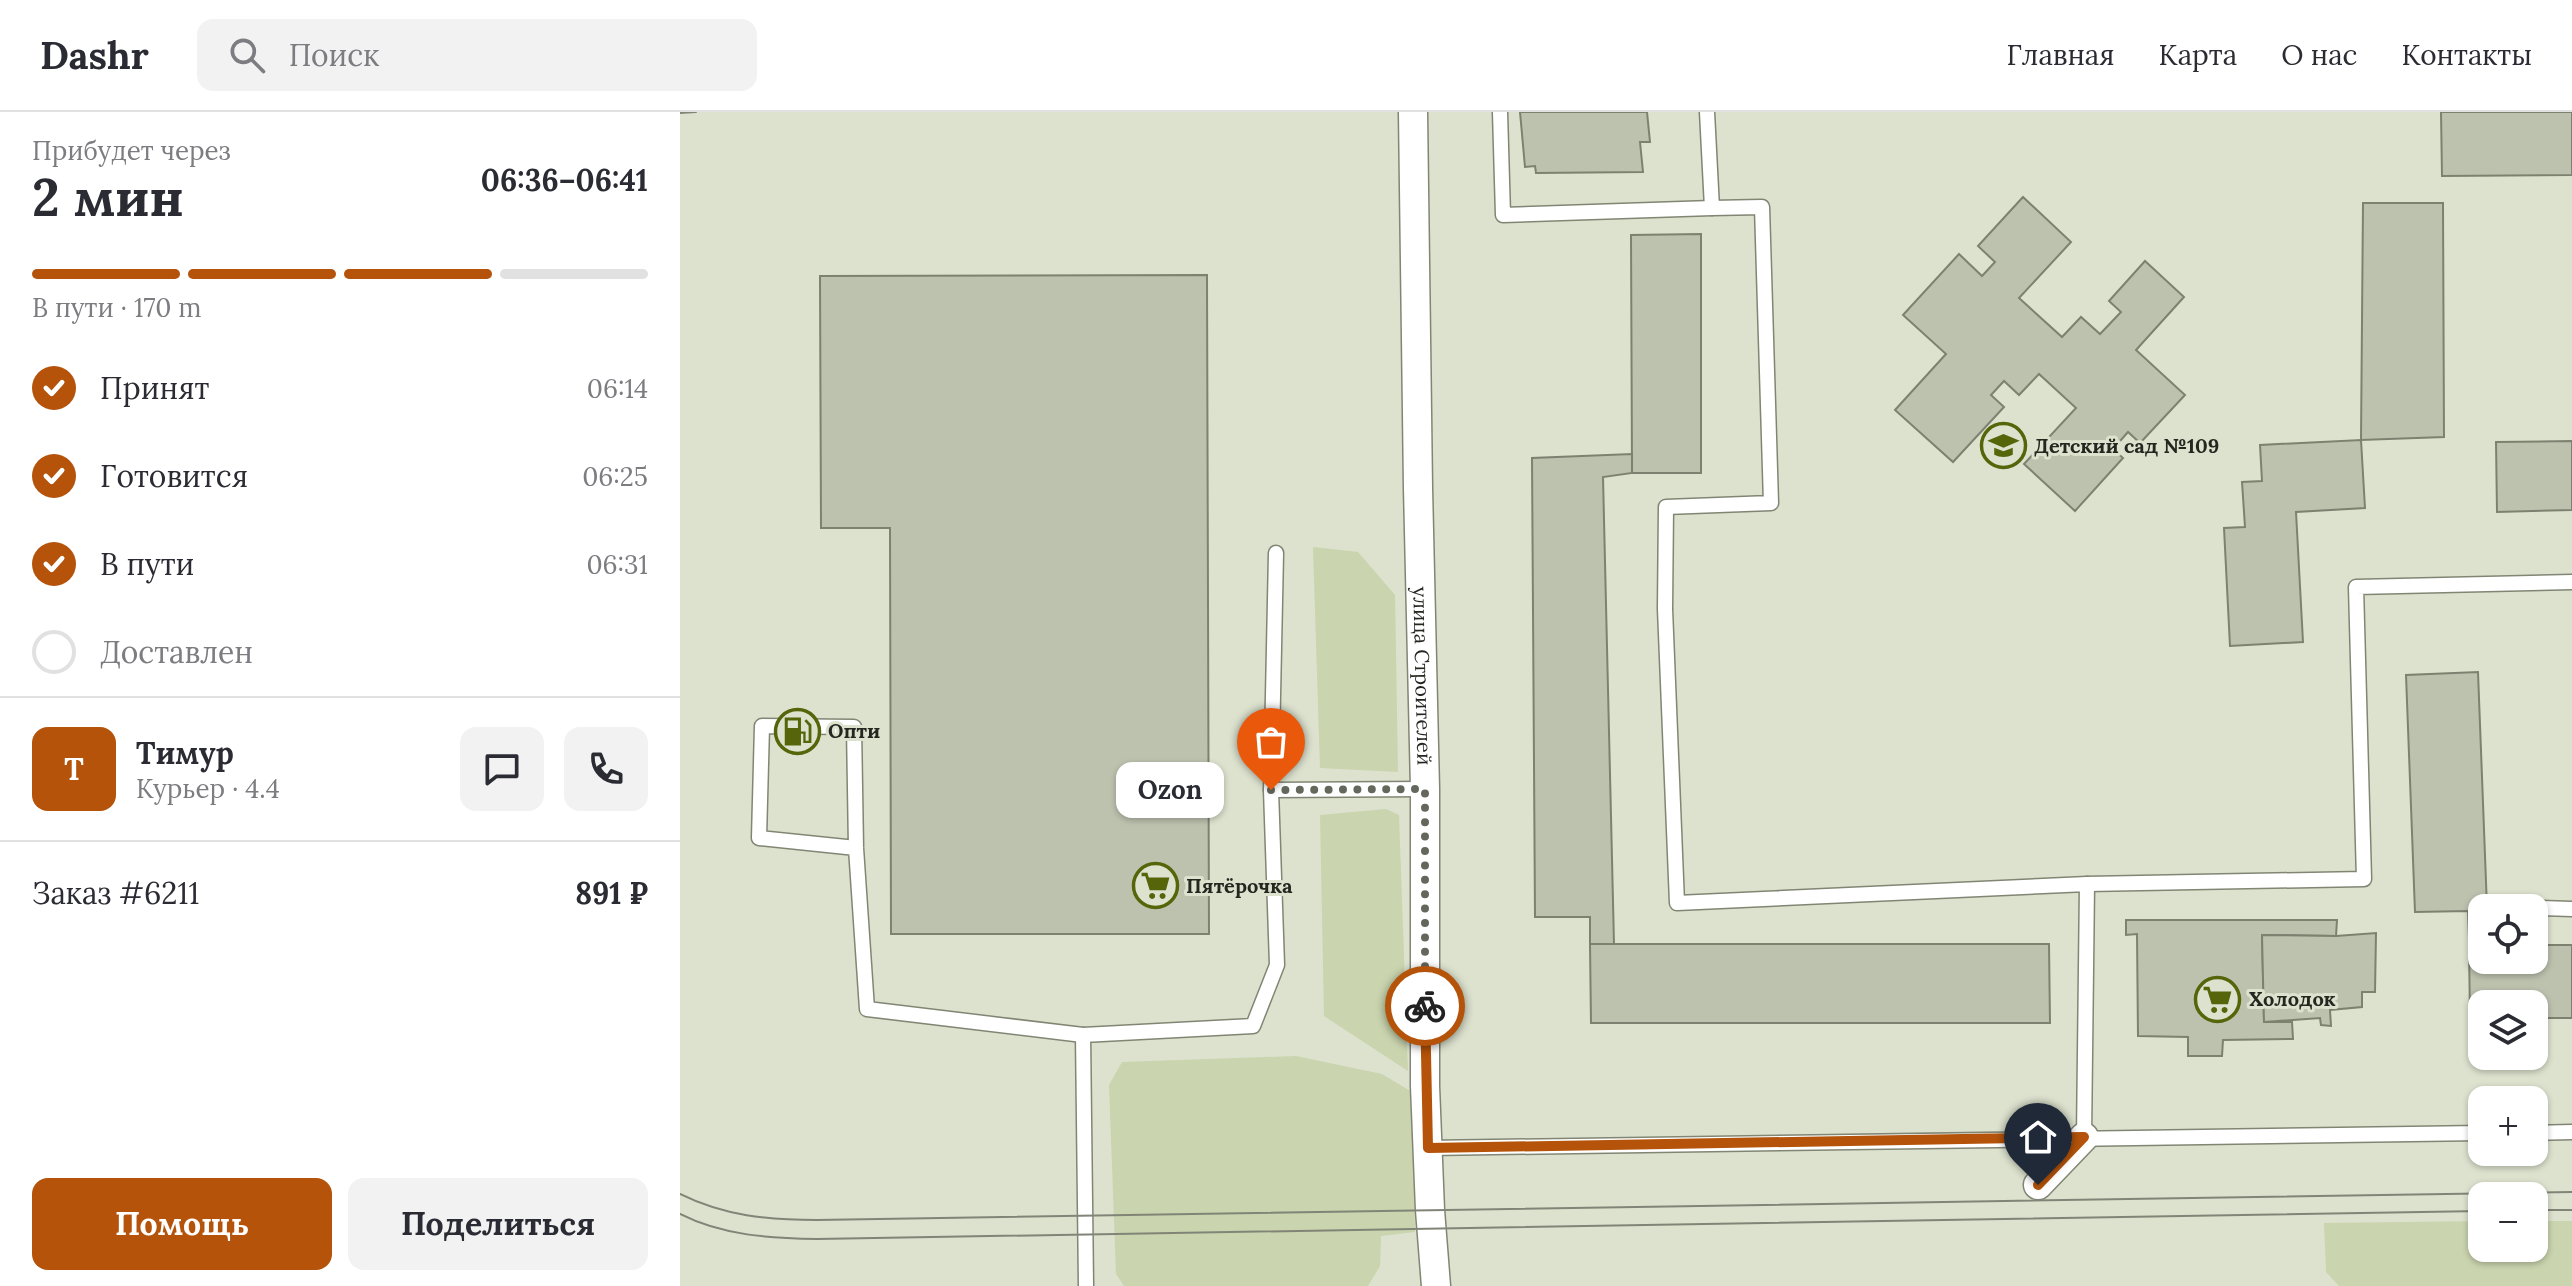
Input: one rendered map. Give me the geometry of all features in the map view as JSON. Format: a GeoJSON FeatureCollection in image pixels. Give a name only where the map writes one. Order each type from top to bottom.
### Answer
{"type":"FeatureCollection","features":[{"type":"Feature","properties":{"kind":"street","name":"улица Строителей"},"geometry":{"type":"LineString","coordinates":[[1413,112],[1428,1148],[1436,1286]]}},
{"type":"Feature","properties":{"kind":"street"},"geometry":{"type":"LineString","coordinates":[[2038,1185],[2084,1137]]}},
{"type":"Feature","properties":{"kind":"lane"},"geometry":{"type":"LineString","coordinates":[[1500,112],[1503,215],[1762,207],[1771,503],[1666,507],[1665,609],[1677,903],[2087,884],[2364,879],[2356,587],[2572,582]]}},
{"type":"Feature","properties":{"kind":"lane"},"geometry":{"type":"LineString","coordinates":[[1707,112],[1712,208]]}},
{"type":"Feature","properties":{"kind":"lane"},"geometry":{"type":"LineString","coordinates":[[856,848],[759,838],[762,726],[854,727],[856,848],[867,1009],[1083,1035],[1253,1026],[1277,965],[1271,790],[1276,553]]}},
{"type":"Feature","properties":{"kind":"lane"},"geometry":{"type":"LineString","coordinates":[[1271,790],[1425,789]]}},
{"type":"Feature","properties":{"kind":"lane"},"geometry":{"type":"LineString","coordinates":[[2084,1137],[2087,884]]}},
{"type":"Feature","properties":{"kind":"lane"},"geometry":{"type":"LineString","coordinates":[[2548,908],[2572,909]]}},
{"type":"Feature","properties":{"kind":"lane"},"geometry":{"type":"LineString","coordinates":[[1083,1035],[1086,1286]]}},
{"type":"Feature","properties":{"kind":"lane"},"geometry":{"type":"LineString","coordinates":[[2548,1133],[2572,1132]]}},
{"type":"Feature","properties":{"kind":"lane"},"geometry":{"type":"LineString","coordinates":[[1428,1148],[2468,1133]]}},
{"type":"Feature","properties":{"kind":"green space"},"geometry":{"type":"Polygon","coordinates":[[[1313,547],[1358,552],[1395,595],[1398,772],[1320,768],[1313,547]]]}},
{"type":"Feature","properties":{"kind":"green space"},"geometry":{"type":"Polygon","coordinates":[[[1386,809],[1399,815],[1408,1071],[1324,1016],[1320,815],[1386,809]]]}},
{"type":"Feature","properties":{"kind":"green space"},"geometry":{"type":"Polygon","coordinates":[[[1296,1056],[1382,1074],[1412,1092],[1415,1232],[1381,1236],[1380,1266],[1368,1286],[1124,1286],[1116,1274],[1109,1085],[1122,1062],[1296,1056]]]}},
{"type":"Feature","properties":{"kind":"green space"},"geometry":{"type":"Polygon","coordinates":[[[2468,1221],[2468,1262],[2548,1262],[2548,1221],[2572,1221],[2572,1286],[2339,1286],[2326,1272],[2324,1223],[2468,1221]]]}},
{"type":"Feature","properties":{"kind":"building"},"geometry":{"type":"Polygon","coordinates":[[[1520,112],[1647,112],[1650,142],[1640,142],[1643,172],[1536,173],[1535,166],[1525,167],[1520,112]]]}},
{"type":"Feature","properties":{"kind":"building"},"geometry":{"type":"Polygon","coordinates":[[[2441,112],[2572,112],[2572,175],[2442,176],[2441,112]]]}},
{"type":"Feature","properties":{"kind":"building"},"geometry":{"type":"Polygon","coordinates":[[[2023,197],[2071,242],[2019,298],[2062,337],[2081,317],[2100,334],[2121,312],[2109,301],[2145,261],[2184,297],[2136,350],[2185,395],[2140,443],[2128,432],[2113,449],[2123,458],[2075,511],[2024,464],[2076,408],[2039,374],[2019,395],[2004,381],[1991,395],[2004,407],[1953,462],[1895,410],[1946,354],[1903,315],[1959,254],[1982,276],[1995,262],[1978,246],[2023,197]]]}},
{"type":"Feature","properties":{"kind":"building"},"geometry":{"type":"Polygon","coordinates":[[[2363,203],[2443,203],[2444,437],[2361,440],[2363,203]]]}},
{"type":"Feature","properties":{"kind":"building"},"geometry":{"type":"Polygon","coordinates":[[[1701,234],[1701,473],[1632,473],[1631,235],[1701,234]]]}},
{"type":"Feature","properties":{"kind":"building"},"geometry":{"type":"Polygon","coordinates":[[[1207,275],[1209,934],[891,934],[890,528],[821,528],[820,276],[1207,275]]]}},
{"type":"Feature","properties":{"kind":"building"},"geometry":{"type":"Polygon","coordinates":[[[2361,440],[2365,508],[2296,512],[2303,642],[2230,646],[2224,528],[2245,527],[2242,482],[2262,481],[2260,445],[2361,440]]]}},
{"type":"Feature","properties":{"kind":"building"},"geometry":{"type":"Polygon","coordinates":[[[2572,441],[2572,510],[2497,512],[2496,442],[2572,441]]]}},
{"type":"Feature","properties":{"kind":"building"},"geometry":{"type":"Polygon","coordinates":[[[1632,454],[1632,473],[1603,477],[1614,944],[1590,944],[1590,917],[1535,917],[1532,458],[1632,454]]]}},
{"type":"Feature","properties":{"kind":"building"},"geometry":{"type":"Polygon","coordinates":[[[2478,672],[2486,894],[2468,894],[2468,911],[2415,912],[2406,675],[2478,672]]]}},
{"type":"Feature","properties":{"kind":"building"},"geometry":{"type":"Polygon","coordinates":[[[2126,920],[2337,920],[2336,936],[2262,935],[2264,1022],[2292,1022],[2293,1039],[2223,1040],[2222,1056],[2188,1056],[2188,1037],[2138,1036],[2137,934],[2126,935],[2126,920]]]}},
{"type":"Feature","properties":{"kind":"building"},"geometry":{"type":"Polygon","coordinates":[[[2376,933],[2375,992],[2362,992],[2362,1007],[2330,1010],[2331,1026],[2321,1025],[2320,1018],[2264,1022],[2262,935],[2376,933]]]}},
{"type":"Feature","properties":{"kind":"building"},"geometry":{"type":"Polygon","coordinates":[[[1590,944],[2049,944],[2050,1023],[1591,1023],[1590,944]]]}},
{"type":"Feature","properties":{"kind":"building"},"geometry":{"type":"Polygon","coordinates":[[[2548,945],[2572,945],[2572,1018],[2548,1018],[2548,990],[2470,990],[2469,974],[2548,974],[2548,945]]]}},
{"type":"Feature","properties":{"kind":"tram line"},"geometry":{"type":"LineString","coordinates":[[680,113],[696,112]]}},
{"type":"Feature","properties":{"kind":"tram line"},"geometry":{"type":"LineString","coordinates":[[680,1194],[730,1212],[817,1220],[2572,1192]]}},
{"type":"Feature","properties":{"kind":"tram line"},"geometry":{"type":"LineString","coordinates":[[2548,1210],[2572,1210]]}},
{"type":"Feature","properties":{"kind":"tram line"},"geometry":{"type":"LineString","coordinates":[[680,1214],[730,1231],[817,1239],[2468,1211]]}},
{"type":"Feature","properties":{"kind":"way so far"},"geometry":{"type":"LineString","coordinates":[[1271,790],[1425,789],[1425,1006]]}},
{"type":"Feature","properties":{"kind":"place","name":"Детский сад №109"},"geometry":{"type":"Point","coordinates":[2003,446]}},
{"type":"Feature","properties":{"kind":"place","name":"Опти"},"geometry":{"type":"Point","coordinates":[797,731]}},
{"type":"Feature","properties":{"kind":"place","name":"Ozon"},"geometry":{"type":"Point","coordinates":[1271,790]}},
{"type":"Feature","properties":{"kind":"place","name":"Пятёрочка"},"geometry":{"type":"Point","coordinates":[1155,886]}},
{"type":"Feature","properties":{"kind":"place","name":"Холодок"},"geometry":{"type":"Point","coordinates":[2218,999]}},
{"type":"Feature","properties":{"kind":"route"},"geometry":{"type":"LineString","coordinates":[[1425,1006],[1428,1148],[2084,1137],[2038,1185]]}}]}
